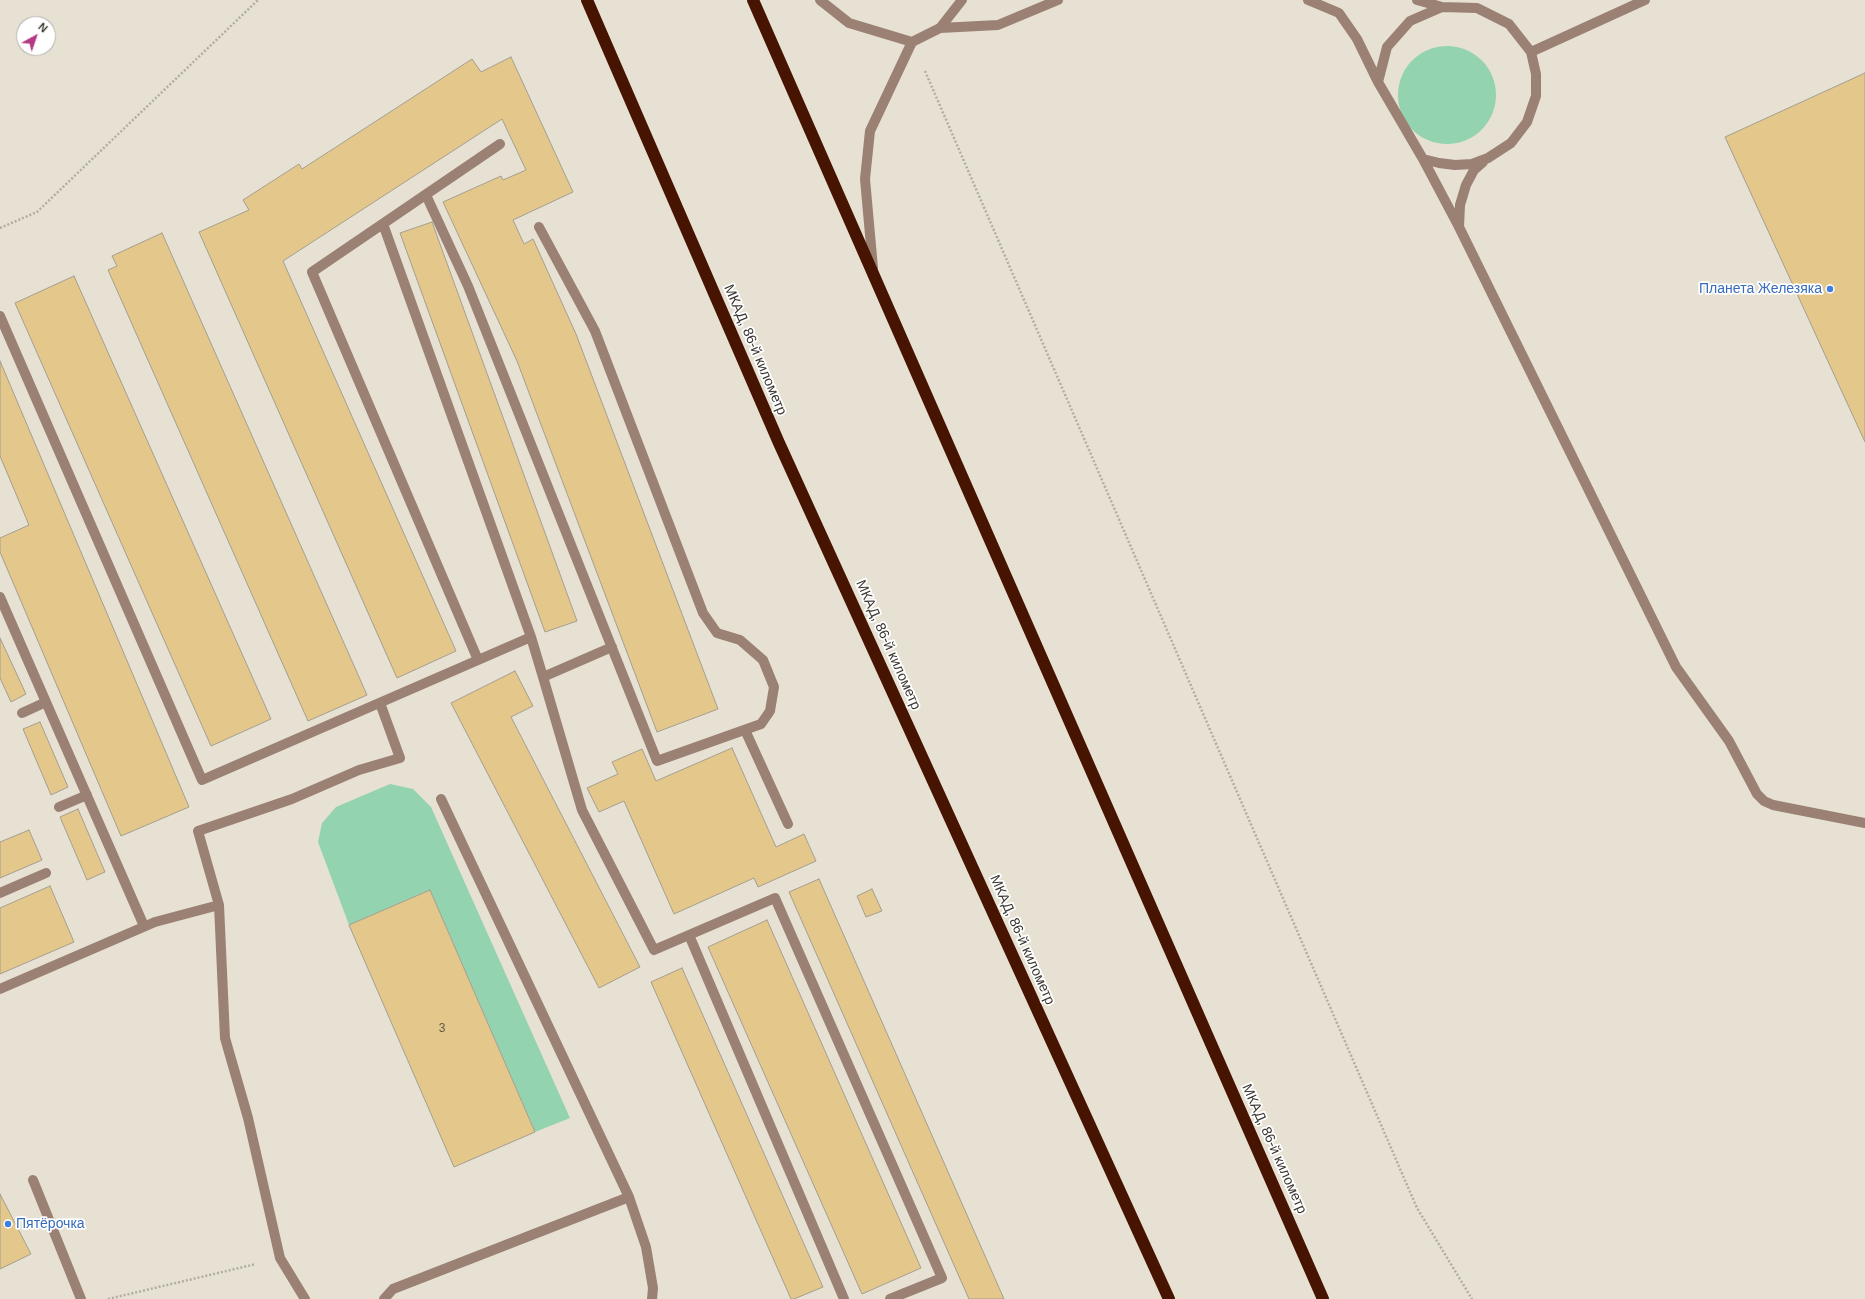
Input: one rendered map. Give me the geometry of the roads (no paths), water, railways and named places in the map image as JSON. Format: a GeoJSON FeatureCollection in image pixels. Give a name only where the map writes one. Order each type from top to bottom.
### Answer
{"type":"FeatureCollection","features":[{"type":"Feature","properties":{"kind":"highway","name":"МКАД, 86-й километр"},"geometry":{"type":"LineString","coordinates":[[587,0],[779,443],[1169,1299]]}},
{"type":"Feature","properties":{"kind":"highway","name":"МКАД, 86-й километр"},"geometry":{"type":"LineString","coordinates":[[753,0],[1323,1299]]}},
{"type":"Feature","properties":{"kind":"lane"},"geometry":{"type":"LineString","coordinates":[[820,0],[849,23],[912,42]]}},
{"type":"Feature","properties":{"kind":"lane"},"geometry":{"type":"LineString","coordinates":[[940,28],[962,0]]}},
{"type":"Feature","properties":{"kind":"lane"},"geometry":{"type":"LineString","coordinates":[[873,274],[866,179],[870,130],[912,42],[940,28],[998,25],[1058,0]]}},
{"type":"Feature","properties":{"kind":"lane"},"geometry":{"type":"LineString","coordinates":[[1308,0],[1339,13],[1357,39],[1378,82],[1423,159],[1459,227],[1676,667],[1729,741],[1757,794],[1764,801],[1773,805],[1865,823]]}},
{"type":"Feature","properties":{"kind":"lane"},"geometry":{"type":"LineString","coordinates":[[1417,0],[1442,7],[1477,8],[1509,24],[1530,52],[1536,74],[1536,96],[1527,122],[1511,143],[1488,158],[1474,170],[1466,185],[1460,205],[1459,227]]}},
{"type":"Feature","properties":{"kind":"lane"},"geometry":{"type":"LineString","coordinates":[[1530,52],[1646,0]]}},
{"type":"Feature","properties":{"kind":"lane"},"geometry":{"type":"LineString","coordinates":[[1378,82],[1387,47],[1410,21],[1442,7]]}},
{"type":"Feature","properties":{"kind":"lane"},"geometry":{"type":"LineString","coordinates":[[478,660],[312,272],[500,144]]}},
{"type":"Feature","properties":{"kind":"lane"},"geometry":{"type":"LineString","coordinates":[[1423,159],[1439,164],[1455,165],[1472,164],[1488,158]]}},
{"type":"Feature","properties":{"kind":"lane"},"geometry":{"type":"LineString","coordinates":[[426,195],[468,286],[657,761],[761,724],[770,711],[774,687],[763,660],[740,640],[717,633],[703,614],[595,331],[539,227]]}},
{"type":"Feature","properties":{"kind":"lane"},"geometry":{"type":"LineString","coordinates":[[383,224],[531,637],[582,810],[654,950],[775,898],[942,1278],[890,1299]]}},
{"type":"Feature","properties":{"kind":"lane"},"geometry":{"type":"LineString","coordinates":[[0,316],[202,780],[531,637]]}},
{"type":"Feature","properties":{"kind":"lane"},"geometry":{"type":"LineString","coordinates":[[0,597],[2,608],[46,702],[144,926]]}},
{"type":"Feature","properties":{"kind":"lane"},"geometry":{"type":"LineString","coordinates":[[543,677],[612,647]]}},
{"type":"Feature","properties":{"kind":"lane"},"geometry":{"type":"LineString","coordinates":[[22,713],[46,702]]}},
{"type":"Feature","properties":{"kind":"lane"},"geometry":{"type":"LineString","coordinates":[[305,1299],[280,1258],[248,1118],[225,1038],[219,905],[198,830],[292,799],[359,770],[400,758],[380,703]]}},
{"type":"Feature","properties":{"kind":"lane"},"geometry":{"type":"LineString","coordinates":[[745,730],[788,824]]}},
{"type":"Feature","properties":{"kind":"lane"},"geometry":{"type":"LineString","coordinates":[[59,807],[87,795]]}},
{"type":"Feature","properties":{"kind":"lane"},"geometry":{"type":"LineString","coordinates":[[441,799],[629,1197],[646,1247],[653,1288],[652,1299]]}},
{"type":"Feature","properties":{"kind":"lane"},"geometry":{"type":"LineString","coordinates":[[0,893],[46,873]]}},
{"type":"Feature","properties":{"kind":"lane"},"geometry":{"type":"LineString","coordinates":[[0,989],[144,926],[219,905]]}},
{"type":"Feature","properties":{"kind":"lane"},"geometry":{"type":"LineString","coordinates":[[689,935],[844,1299]]}},
{"type":"Feature","properties":{"kind":"lane"},"geometry":{"type":"LineString","coordinates":[[33,1180],[81,1299]]}},
{"type":"Feature","properties":{"kind":"lane"},"geometry":{"type":"LineString","coordinates":[[384,1299],[393,1289],[629,1197]]}},
{"type":"Feature","properties":{"kind":"place","name":"Планета Железяка"},"geometry":{"type":"Point","coordinates":[1830,289]}},
{"type":"Feature","properties":{"kind":"place","name":"Пятёрочка"},"geometry":{"type":"Point","coordinates":[8,1224]}}]}
